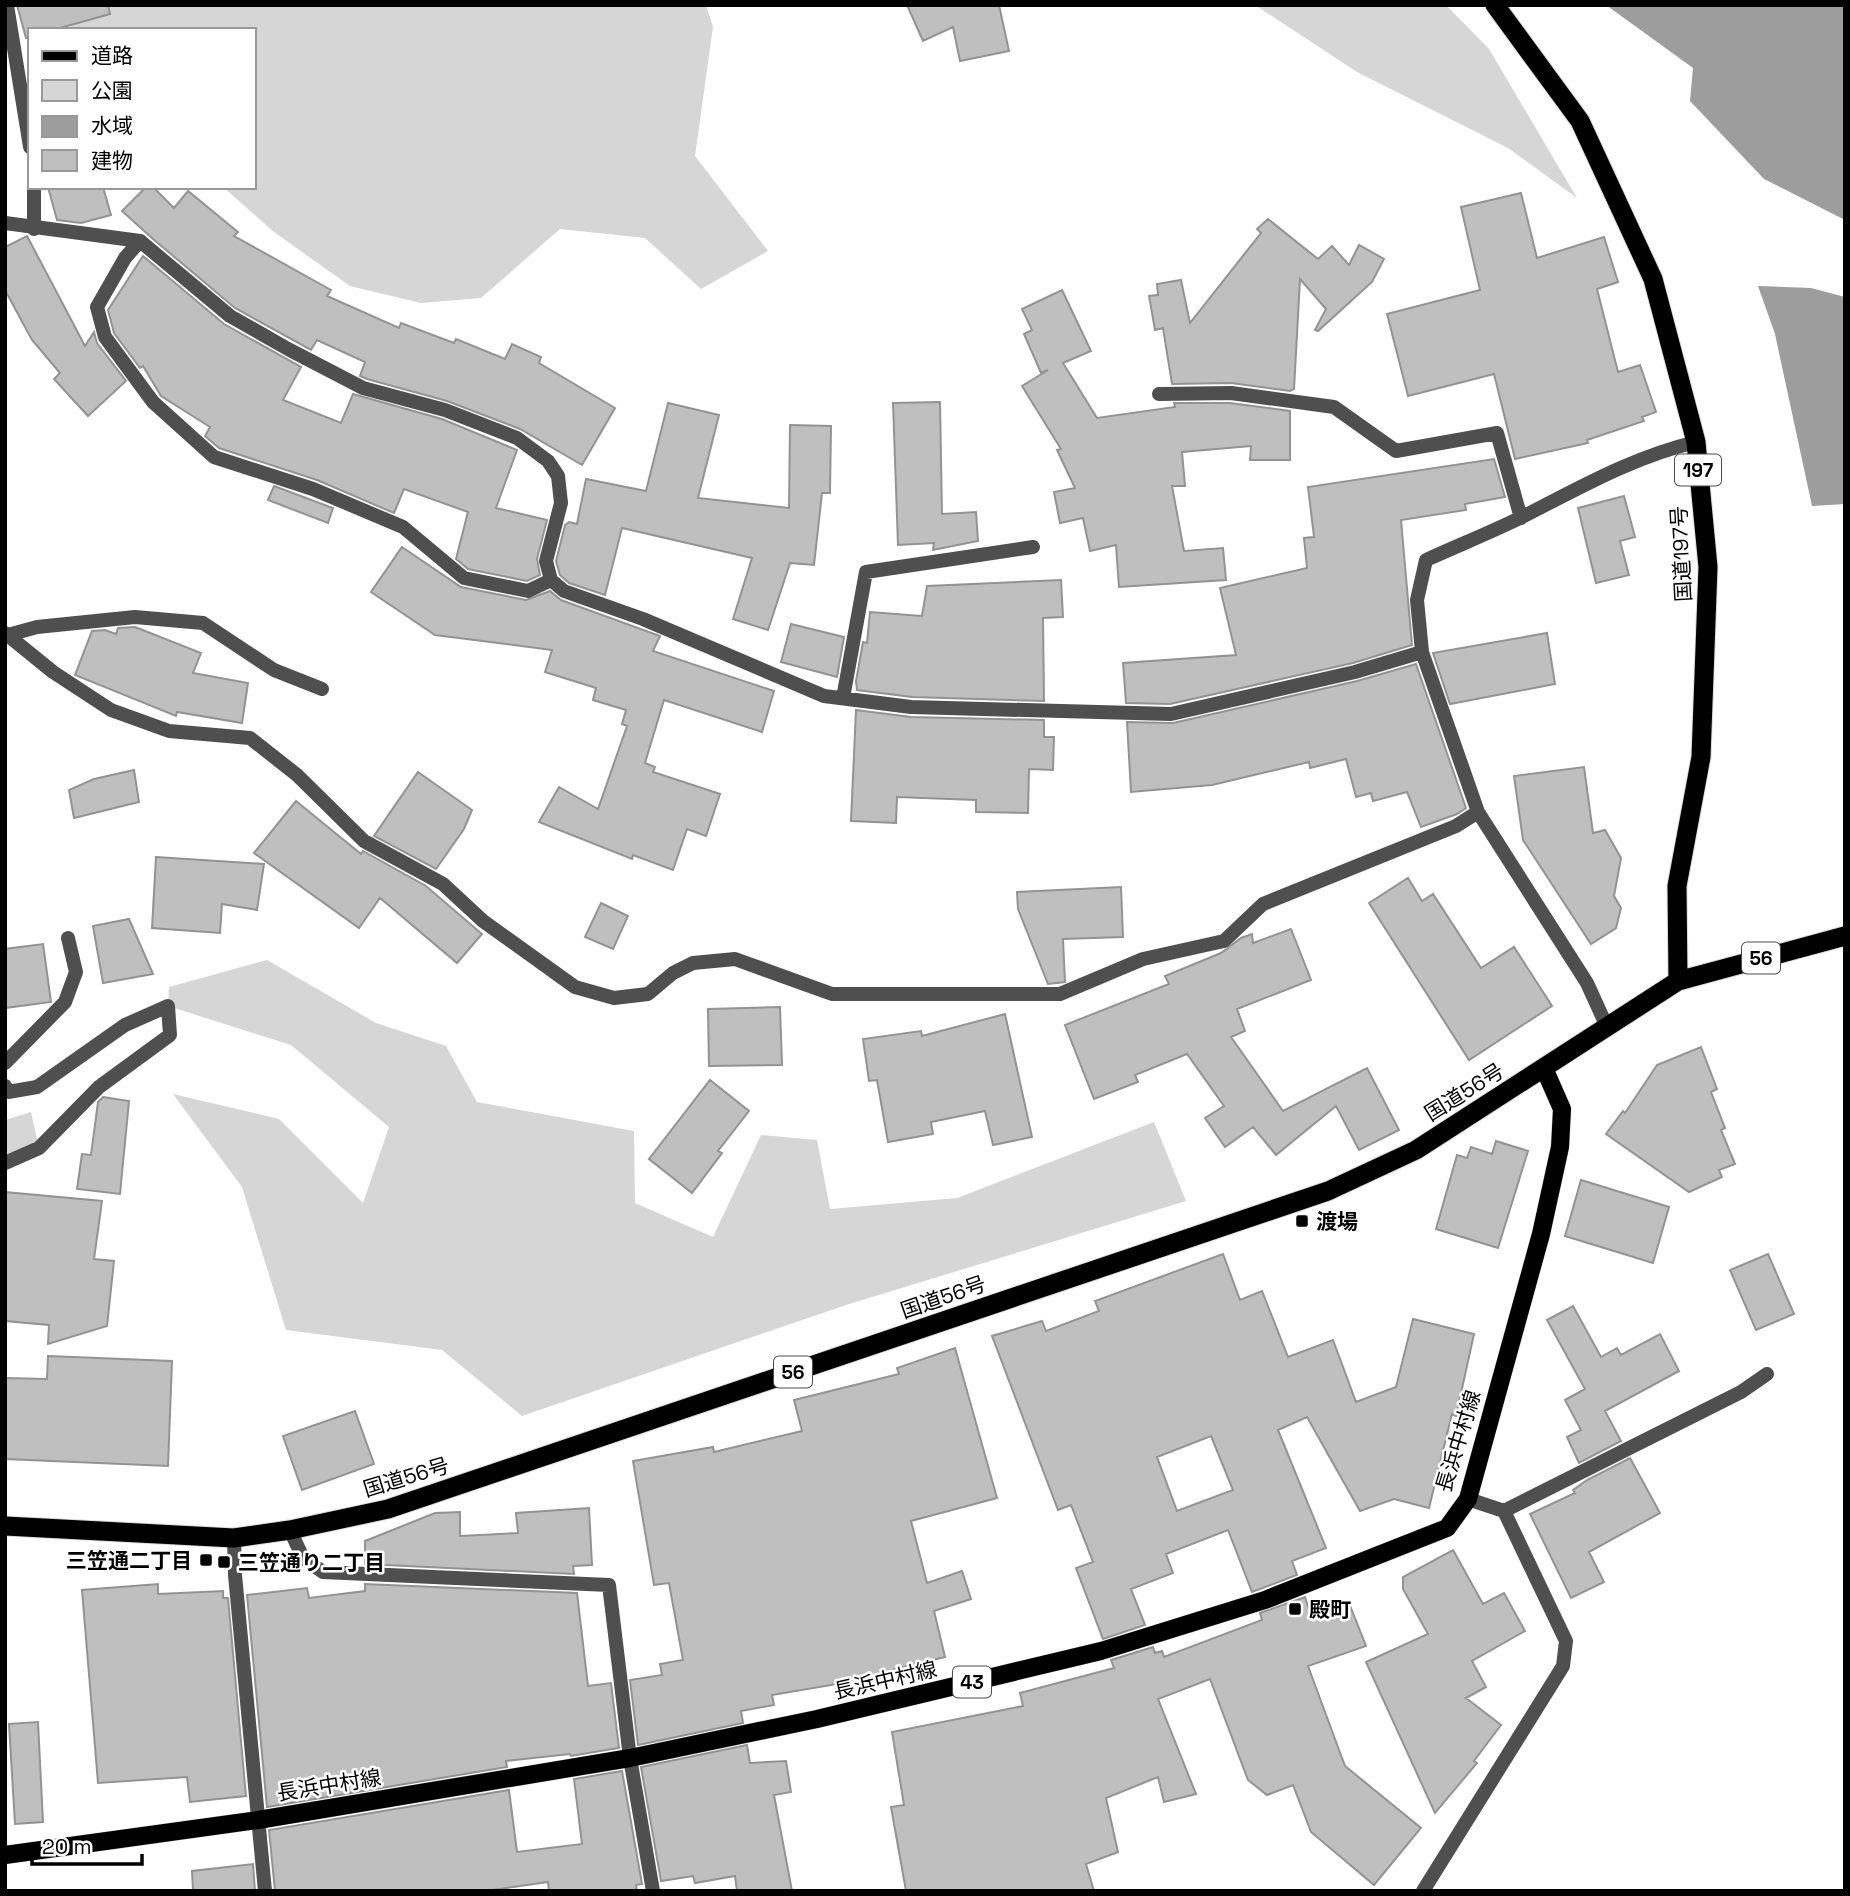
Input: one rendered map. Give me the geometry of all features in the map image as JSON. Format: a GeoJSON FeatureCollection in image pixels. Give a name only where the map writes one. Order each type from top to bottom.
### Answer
{"type":"FeatureCollection","features":[{"type":"Feature","properties":{"kind":"highway","name":"国道197号"},"geometry":{"type":"LineString","coordinates":[[1495,5],[1580,121],[1648,267],[1696,442],[1708,567],[1701,757],[1677,886],[1678,981]]}},
{"type":"Feature","properties":{"kind":"highway","name":"国道56号"},"geometry":{"type":"LineString","coordinates":[[5,1526],[234,1538],[290,1530],[388,1509],[1328,1191],[1416,1150],[1678,981],[1845,936]]}},
{"type":"Feature","properties":{"kind":"main road","name":"長浜中村線"},"geometry":{"type":"LineString","coordinates":[[5,1855],[258,1819],[630,1758],[817,1719],[1101,1651],[1265,1600],[1447,1528],[1468,1499],[1541,1234],[1560,1147],[1562,1109],[1544,1068]]}},
{"type":"Feature","properties":{"kind":"street"},"geometry":{"type":"LineString","coordinates":[[7,5],[28,135]]}},
{"type":"Feature","properties":{"kind":"street"},"geometry":{"type":"LineString","coordinates":[[34,189],[34,229]]}},
{"type":"Feature","properties":{"kind":"street"},"geometry":{"type":"LineString","coordinates":[[5,223],[34,229],[140,241],[230,316],[288,349],[363,388],[444,410],[517,438],[548,461],[558,476],[561,503],[546,561],[551,580],[564,591],[643,619],[824,696],[911,707],[1171,714],[1355,672],[1422,652]]}},
{"type":"Feature","properties":{"kind":"street"},"geometry":{"type":"LineString","coordinates":[[140,241],[125,258],[97,307],[105,337],[153,402],[214,457],[313,489],[403,527],[464,578],[528,591],[551,580]]}},
{"type":"Feature","properties":{"kind":"street"},"geometry":{"type":"LineString","coordinates":[[1159,394],[1231,393],[1334,407],[1396,451],[1497,433],[1521,518]]}},
{"type":"Feature","properties":{"kind":"street"},"geometry":{"type":"LineString","coordinates":[[1607,1027],[1587,983],[1478,813],[1422,652],[1417,600],[1426,560],[1521,518],[1617,468],[1662,450],[1696,442]]}},
{"type":"Feature","properties":{"kind":"street"},"geometry":{"type":"LineString","coordinates":[[843,698],[866,572],[1033,547]]}},
{"type":"Feature","properties":{"kind":"street"},"geometry":{"type":"LineString","coordinates":[[6,634],[135,617],[203,623],[274,670],[322,689]]}},
{"type":"Feature","properties":{"kind":"street"},"geometry":{"type":"LineString","coordinates":[[6,634],[53,672],[111,710],[169,731],[250,738],[298,775],[364,841],[443,884],[483,921],[575,987],[614,998],[648,994],[673,973],[693,963],[735,959],[832,994],[1059,994],[1143,959],[1224,941],[1263,904],[1456,826],[1478,813]]}},
{"type":"Feature","properties":{"kind":"street"},"geometry":{"type":"LineString","coordinates":[[5,1063],[65,1002],[76,972],[68,938]]}},
{"type":"Feature","properties":{"kind":"street"},"geometry":{"type":"LineString","coordinates":[[5,1086],[8,1092],[37,1087],[125,1025],[168,1006],[170,1035],[99,1087],[39,1148],[5,1163]]}},
{"type":"Feature","properties":{"kind":"street"},"geometry":{"type":"LineString","coordinates":[[1468,1499],[1504,1510],[1741,1392],[1767,1374]]}},
{"type":"Feature","properties":{"kind":"street"},"geometry":{"type":"LineString","coordinates":[[1423,1891],[1563,1666],[1566,1641],[1504,1510]]}},
{"type":"Feature","properties":{"kind":"street"},"geometry":{"type":"LineString","coordinates":[[290,1530],[303,1558],[323,1573],[609,1585],[630,1758],[653,1891]]}},
{"type":"Feature","properties":{"kind":"street"},"geometry":{"type":"LineString","coordinates":[[234,1538],[235,1575],[265,1891]]}},
{"type":"Feature","properties":{"kind":"green space"},"geometry":{"type":"Polygon","coordinates":[[[60,5],[706,5],[713,27],[695,156],[768,251],[701,289],[645,238],[560,229],[481,298],[421,303],[350,286],[274,232],[225,189],[256,189],[256,28],[72,28],[60,5]]]}},
{"type":"Feature","properties":{"kind":"green space"},"geometry":{"type":"Polygon","coordinates":[[[1255,5],[1446,5],[1489,49],[1577,198],[1508,148],[1357,72],[1255,5]]]}},
{"type":"Feature","properties":{"kind":"green space"},"geometry":{"type":"Polygon","coordinates":[[[267,960],[376,1023],[446,1046],[477,1102],[634,1131],[635,1203],[713,1237],[761,1135],[817,1140],[830,1209],[957,1198],[1154,1122],[1186,1201],[846,1305],[522,1416],[442,1350],[286,1330],[242,1187],[173,1094],[279,1119],[363,1203],[389,1127],[291,1045],[168,1006],[169,987],[267,960]]]}},
{"type":"Feature","properties":{"kind":"green space"},"geometry":{"type":"Polygon","coordinates":[[[31,1112],[39,1148],[5,1163],[5,1120],[31,1112]]]}},
{"type":"Feature","properties":{"kind":"water"},"geometry":{"type":"Polygon","coordinates":[[[1606,5],[1845,5],[1845,220],[1764,179],[1690,101],[1693,68],[1606,5]]]}},
{"type":"Feature","properties":{"kind":"water"},"geometry":{"type":"Polygon","coordinates":[[[1758,286],[1811,288],[1845,297],[1845,504],[1812,506],[1775,334],[1758,286]]]}},
{"type":"Feature","properties":{"kind":"building"},"geometry":{"type":"Polygon","coordinates":[[[17,5],[108,5],[110,14],[60,28],[28,28],[26,38],[17,5]]]}},
{"type":"Feature","properties":{"kind":"building"},"geometry":{"type":"Polygon","coordinates":[[[907,5],[999,5],[1009,51],[960,61],[953,27],[923,41],[907,5]]]}},
{"type":"Feature","properties":{"kind":"building"},"geometry":{"type":"Polygon","coordinates":[[[49,189],[104,189],[111,215],[81,223],[57,220],[49,189]]]}},
{"type":"Feature","properties":{"kind":"building"},"geometry":{"type":"Polygon","coordinates":[[[144,189],[155,189],[174,208],[188,191],[238,232],[234,236],[331,290],[327,296],[399,328],[401,323],[454,343],[456,339],[505,359],[512,344],[541,357],[539,363],[615,408],[582,465],[520,429],[447,401],[360,376],[365,362],[317,340],[311,350],[235,308],[122,211],[144,189]]]}},
{"type":"Feature","properties":{"kind":"building"},"geometry":{"type":"Polygon","coordinates":[[[1521,193],[1537,258],[1604,237],[1618,282],[1597,289],[1618,372],[1640,365],[1656,412],[1642,417],[1644,421],[1587,440],[1588,443],[1515,459],[1494,374],[1408,396],[1387,314],[1480,290],[1461,207],[1521,193]]]}},
{"type":"Feature","properties":{"kind":"building"},"geometry":{"type":"Polygon","coordinates":[[[1268,219],[1318,259],[1332,246],[1349,265],[1359,245],[1384,259],[1372,282],[1318,331],[1315,330],[1326,309],[1300,279],[1294,389],[1290,391],[1231,383],[1172,384],[1163,328],[1155,330],[1149,296],[1158,295],[1157,284],[1181,280],[1190,323],[1261,233],[1257,229],[1268,219]]]}},
{"type":"Feature","properties":{"kind":"building"},"geometry":{"type":"Polygon","coordinates":[[[27,236],[85,346],[94,332],[97,343],[126,381],[88,416],[54,379],[60,373],[32,340],[5,290],[5,247],[27,236]]]}},
{"type":"Feature","properties":{"kind":"building"},"geometry":{"type":"Polygon","coordinates":[[[143,256],[224,324],[301,367],[283,400],[341,423],[353,394],[442,419],[517,450],[496,508],[547,520],[537,559],[540,575],[527,581],[468,569],[456,559],[468,512],[404,489],[394,513],[317,480],[219,448],[205,436],[210,427],[161,396],[143,366],[140,368],[114,333],[108,310],[143,256]]]}},
{"type":"Feature","properties":{"kind":"building"},"geometry":{"type":"Polygon","coordinates":[[[1062,290],[1091,351],[1063,363],[1097,418],[1175,407],[1174,403],[1230,403],[1290,411],[1290,460],[1250,460],[1251,446],[1182,452],[1185,486],[1172,486],[1184,551],[1223,548],[1226,580],[1119,587],[1116,545],[1090,551],[1083,518],[1060,523],[1054,492],[1075,488],[1057,450],[1061,449],[1022,386],[1048,370],[1041,373],[1024,334],[1032,330],[1022,309],[1062,290]]]}},
{"type":"Feature","properties":{"kind":"building"},"geometry":{"type":"Polygon","coordinates":[[[940,402],[942,514],[976,512],[978,541],[933,550],[934,543],[898,545],[893,403],[940,402]]]}},
{"type":"Feature","properties":{"kind":"building"},"geometry":{"type":"Polygon","coordinates":[[[668,403],[719,415],[698,498],[789,508],[790,425],[831,426],[830,493],[822,493],[814,565],[790,563],[768,630],[733,619],[752,558],[622,528],[605,595],[569,583],[560,575],[556,561],[565,525],[569,522],[577,524],[586,479],[646,491],[668,403]]]}},
{"type":"Feature","properties":{"kind":"building"},"geometry":{"type":"Polygon","coordinates":[[[1494,459],[1505,497],[1465,504],[1466,510],[1401,520],[1412,645],[1353,663],[1170,704],[1126,703],[1123,663],[1236,655],[1220,588],[1307,568],[1304,538],[1314,537],[1308,487],[1494,459]]]}},
{"type":"Feature","properties":{"kind":"building"},"geometry":{"type":"Polygon","coordinates":[[[274,486],[333,508],[328,523],[268,500],[274,486]]]}},
{"type":"Feature","properties":{"kind":"building"},"geometry":{"type":"Polygon","coordinates":[[[1624,496],[1635,537],[1620,541],[1629,575],[1596,583],[1578,508],[1624,496]]]}},
{"type":"Feature","properties":{"kind":"building"},"geometry":{"type":"Polygon","coordinates":[[[402,547],[461,587],[526,600],[550,591],[561,600],[660,636],[653,651],[774,691],[762,732],[664,700],[645,763],[655,767],[653,772],[720,794],[706,836],[687,829],[673,870],[633,855],[632,859],[539,822],[559,787],[598,809],[627,726],[622,724],[626,710],[593,700],[596,688],[545,672],[552,650],[435,635],[371,592],[402,547]]]}},
{"type":"Feature","properties":{"kind":"building"},"geometry":{"type":"Polygon","coordinates":[[[1061,580],[1063,617],[1043,618],[1044,701],[912,697],[857,690],[856,681],[863,642],[867,643],[870,612],[922,616],[927,586],[1061,580]]]}},
{"type":"Feature","properties":{"kind":"building"},"geometry":{"type":"Polygon","coordinates":[[[791,624],[844,637],[837,677],[781,662],[791,624]]]}},
{"type":"Feature","properties":{"kind":"building"},"geometry":{"type":"Polygon","coordinates":[[[135,627],[201,653],[193,673],[248,683],[242,723],[177,712],[176,716],[75,675],[92,631],[105,630],[116,634],[118,628],[135,627]]]}},
{"type":"Feature","properties":{"kind":"building"},"geometry":{"type":"Polygon","coordinates":[[[1547,633],[1555,684],[1450,704],[1433,653],[1547,633]]]}},
{"type":"Feature","properties":{"kind":"building"},"geometry":{"type":"Polygon","coordinates":[[[1416,664],[1466,808],[1457,814],[1421,827],[1407,792],[1373,801],[1371,793],[1356,797],[1346,759],[1310,768],[1309,762],[1212,785],[1131,792],[1127,722],[1173,723],[1357,681],[1416,664]]]}},
{"type":"Feature","properties":{"kind":"building"},"geometry":{"type":"Polygon","coordinates":[[[856,710],[911,717],[1044,720],[1044,737],[1054,737],[1053,770],[1029,769],[1028,813],[976,812],[976,800],[897,797],[896,823],[851,821],[856,710]]]}},
{"type":"Feature","properties":{"kind":"building"},"geometry":{"type":"Polygon","coordinates":[[[1584,767],[1593,833],[1605,830],[1621,858],[1614,896],[1621,908],[1616,928],[1591,944],[1523,840],[1514,776],[1584,767]]]}},
{"type":"Feature","properties":{"kind":"building"},"geometry":{"type":"Polygon","coordinates":[[[134,770],[139,802],[74,818],[69,790],[94,779],[134,770]]]}},
{"type":"Feature","properties":{"kind":"building"},"geometry":{"type":"Polygon","coordinates":[[[418,772],[472,810],[464,829],[436,869],[374,836],[418,772]]]}},
{"type":"Feature","properties":{"kind":"building"},"geometry":{"type":"Polygon","coordinates":[[[296,801],[361,854],[363,851],[426,886],[482,934],[457,963],[380,898],[359,928],[254,853],[296,801]]]}},
{"type":"Feature","properties":{"kind":"building"},"geometry":{"type":"Polygon","coordinates":[[[156,857],[264,864],[257,910],[222,904],[220,933],[152,928],[156,857]]]}},
{"type":"Feature","properties":{"kind":"building"},"geometry":{"type":"Polygon","coordinates":[[[1408,878],[1422,901],[1433,894],[1481,968],[1514,947],[1552,1006],[1469,1060],[1369,903],[1408,878]]]}},
{"type":"Feature","properties":{"kind":"building"},"geometry":{"type":"Polygon","coordinates":[[[1121,887],[1123,937],[1063,939],[1065,982],[1048,984],[1018,909],[1017,892],[1121,887]]]}},
{"type":"Feature","properties":{"kind":"building"},"geometry":{"type":"Polygon","coordinates":[[[601,903],[628,916],[613,949],[585,937],[601,903]]]}},
{"type":"Feature","properties":{"kind":"building"},"geometry":{"type":"Polygon","coordinates":[[[129,919],[153,974],[103,983],[93,926],[129,919]]]}},
{"type":"Feature","properties":{"kind":"building"},"geometry":{"type":"Polygon","coordinates":[[[1291,929],[1311,980],[1237,1009],[1245,1031],[1231,1037],[1283,1111],[1367,1068],[1399,1130],[1359,1150],[1336,1106],[1276,1155],[1253,1127],[1225,1147],[1205,1118],[1224,1106],[1187,1054],[1135,1075],[1138,1082],[1094,1099],[1065,1025],[1169,984],[1165,976],[1221,953],[1241,938],[1252,934],[1253,943],[1291,929]]]}},
{"type":"Feature","properties":{"kind":"building"},"geometry":{"type":"Polygon","coordinates":[[[43,944],[51,1002],[5,1008],[5,949],[43,944]]]}},
{"type":"Feature","properties":{"kind":"building"},"geometry":{"type":"Polygon","coordinates":[[[780,1007],[782,1065],[709,1066],[708,1009],[780,1007]]]}},
{"type":"Feature","properties":{"kind":"building"},"geometry":{"type":"Polygon","coordinates":[[[1005,1014],[1032,1137],[993,1145],[985,1111],[931,1122],[933,1134],[888,1142],[877,1080],[869,1081],[863,1039],[921,1031],[922,1036],[1005,1014]]]}},
{"type":"Feature","properties":{"kind":"building"},"geometry":{"type":"Polygon","coordinates":[[[1701,1047],[1717,1089],[1711,1092],[1725,1128],[1721,1130],[1735,1164],[1719,1170],[1722,1177],[1689,1192],[1606,1134],[1623,1111],[1625,1113],[1657,1065],[1701,1047]]]}},
{"type":"Feature","properties":{"kind":"building"},"geometry":{"type":"Polygon","coordinates":[[[710,1080],[749,1111],[718,1151],[722,1153],[692,1193],[649,1159],[710,1080]]]}},
{"type":"Feature","properties":{"kind":"building"},"geometry":{"type":"Polygon","coordinates":[[[103,1097],[129,1101],[120,1194],[77,1189],[82,1154],[91,1155],[98,1102],[103,1097]]]}},
{"type":"Feature","properties":{"kind":"building"},"geometry":{"type":"Polygon","coordinates":[[[1496,1141],[1528,1151],[1498,1248],[1436,1229],[1457,1155],[1467,1158],[1471,1147],[1492,1154],[1496,1141]]]}},
{"type":"Feature","properties":{"kind":"building"},"geometry":{"type":"Polygon","coordinates":[[[1581,1180],[1669,1207],[1653,1263],[1565,1236],[1581,1180]]]}},
{"type":"Feature","properties":{"kind":"building"},"geometry":{"type":"Polygon","coordinates":[[[5,1192],[102,1201],[94,1259],[114,1261],[107,1326],[48,1344],[49,1325],[5,1321],[5,1192]]]}},
{"type":"Feature","properties":{"kind":"building"},"geometry":{"type":"Polygon","coordinates":[[[1223,1254],[1240,1300],[1262,1291],[1288,1357],[1333,1340],[1356,1402],[1396,1387],[1413,1319],[1474,1334],[1456,1416],[1452,1414],[1429,1508],[1394,1499],[1360,1511],[1307,1417],[1278,1430],[1326,1548],[1292,1561],[1297,1575],[1252,1592],[1228,1530],[1166,1554],[1173,1573],[1131,1589],[1145,1625],[1103,1639],[1076,1568],[1093,1562],[1071,1505],[1058,1510],[992,1336],[1042,1321],[1046,1331],[1099,1311],[1095,1301],[1223,1254]],[[1211,1436],[1157,1457],[1177,1511],[1233,1490],[1211,1436]]]}},
{"type":"Feature","properties":{"kind":"building"},"geometry":{"type":"Polygon","coordinates":[[[1768,1254],[1794,1314],[1756,1330],[1730,1270],[1768,1254]]]}},
{"type":"Feature","properties":{"kind":"building"},"geometry":{"type":"Polygon","coordinates":[[[1573,1306],[1601,1357],[1617,1348],[1621,1355],[1660,1334],[1679,1371],[1605,1411],[1621,1441],[1579,1463],[1567,1437],[1581,1430],[1565,1400],[1585,1389],[1547,1320],[1573,1306]]]}},
{"type":"Feature","properties":{"kind":"building"},"geometry":{"type":"Polygon","coordinates":[[[955,1348],[997,1498],[911,1521],[927,1583],[962,1571],[971,1599],[934,1611],[945,1657],[831,1685],[772,1695],[774,1705],[741,1711],[743,1723],[638,1745],[630,1680],[662,1675],[660,1664],[683,1660],[669,1583],[654,1585],[633,1461],[713,1447],[714,1452],[802,1431],[794,1400],[899,1374],[897,1368],[955,1348]]]}},
{"type":"Feature","properties":{"kind":"building"},"geometry":{"type":"Polygon","coordinates":[[[48,1356],[172,1361],[168,1466],[5,1459],[5,1378],[47,1379],[48,1356]]]}},
{"type":"Feature","properties":{"kind":"building"},"geometry":{"type":"Polygon","coordinates":[[[355,1411],[374,1464],[302,1490],[283,1436],[355,1411]]]}},
{"type":"Feature","properties":{"kind":"building"},"geometry":{"type":"Polygon","coordinates":[[[1630,1458],[1660,1513],[1589,1552],[1604,1582],[1571,1598],[1530,1514],[1575,1493],[1573,1490],[1587,1480],[1630,1458]]]}},
{"type":"Feature","properties":{"kind":"building"},"geometry":{"type":"Polygon","coordinates":[[[589,1508],[592,1565],[573,1566],[574,1574],[365,1564],[365,1541],[435,1513],[460,1512],[460,1536],[518,1533],[516,1513],[589,1508]]]}},
{"type":"Feature","properties":{"kind":"building"},"geometry":{"type":"Polygon","coordinates":[[[1453,1550],[1483,1604],[1504,1593],[1525,1631],[1472,1661],[1486,1687],[1466,1698],[1501,1725],[1474,1761],[1477,1763],[1435,1813],[1366,1662],[1428,1634],[1403,1589],[1403,1577],[1453,1550]]]}},
{"type":"Feature","properties":{"kind":"building"},"geometry":{"type":"Polygon","coordinates":[[[158,1584],[158,1594],[223,1591],[223,1598],[228,1598],[246,1796],[190,1802],[187,1777],[98,1783],[82,1590],[158,1584]]]}},
{"type":"Feature","properties":{"kind":"building"},"geometry":{"type":"Polygon","coordinates":[[[365,1584],[577,1593],[588,1686],[611,1683],[619,1748],[571,1756],[506,1761],[507,1767],[267,1807],[247,1595],[307,1588],[309,1598],[365,1591],[365,1584]]]}},
{"type":"Feature","properties":{"kind":"building"},"geometry":{"type":"Polygon","coordinates":[[[1305,1597],[1312,1618],[1349,1603],[1366,1646],[1308,1666],[1345,1766],[1421,1828],[1374,1885],[1311,1832],[1293,1785],[1267,1795],[1248,1780],[1210,1679],[1158,1699],[1196,1794],[1164,1802],[1158,1777],[1106,1798],[1118,1852],[1086,1864],[1094,1891],[906,1891],[891,1807],[904,1805],[892,1732],[1023,1706],[1020,1693],[1114,1668],[1111,1660],[1153,1647],[1155,1653],[1162,1651],[1164,1657],[1262,1620],[1260,1613],[1305,1597]]]}},
{"type":"Feature","properties":{"kind":"building"},"geometry":{"type":"Polygon","coordinates":[[[38,1722],[43,1822],[15,1824],[9,1724],[38,1722]]]}},
{"type":"Feature","properties":{"kind":"building"},"geometry":{"type":"Polygon","coordinates":[[[747,1745],[750,1763],[786,1761],[791,1792],[774,1795],[792,1891],[737,1891],[735,1876],[695,1883],[693,1876],[661,1881],[641,1767],[747,1745]]]}},
{"type":"Feature","properties":{"kind":"building"},"geometry":{"type":"Polygon","coordinates":[[[622,1771],[642,1884],[636,1885],[637,1891],[549,1891],[548,1882],[485,1891],[275,1891],[269,1830],[509,1790],[517,1852],[582,1844],[574,1779],[622,1771]]]}},
{"type":"Feature","properties":{"kind":"building"},"geometry":{"type":"Polygon","coordinates":[[[253,1864],[255,1891],[193,1891],[192,1871],[253,1864]]]}},
{"type":"Feature","properties":{"kind":"place","name":"渡場"},"geometry":{"type":"Point","coordinates":[1302,1221]}},
{"type":"Feature","properties":{"kind":"place","name":"三笠通二丁目"},"geometry":{"type":"Point","coordinates":[206,1560]}},
{"type":"Feature","properties":{"kind":"place","name":"三笠通り二丁目"},"geometry":{"type":"Point","coordinates":[224,1562]}},
{"type":"Feature","properties":{"kind":"place","name":"殿町"},"geometry":{"type":"Point","coordinates":[1295,1609]}}]}
